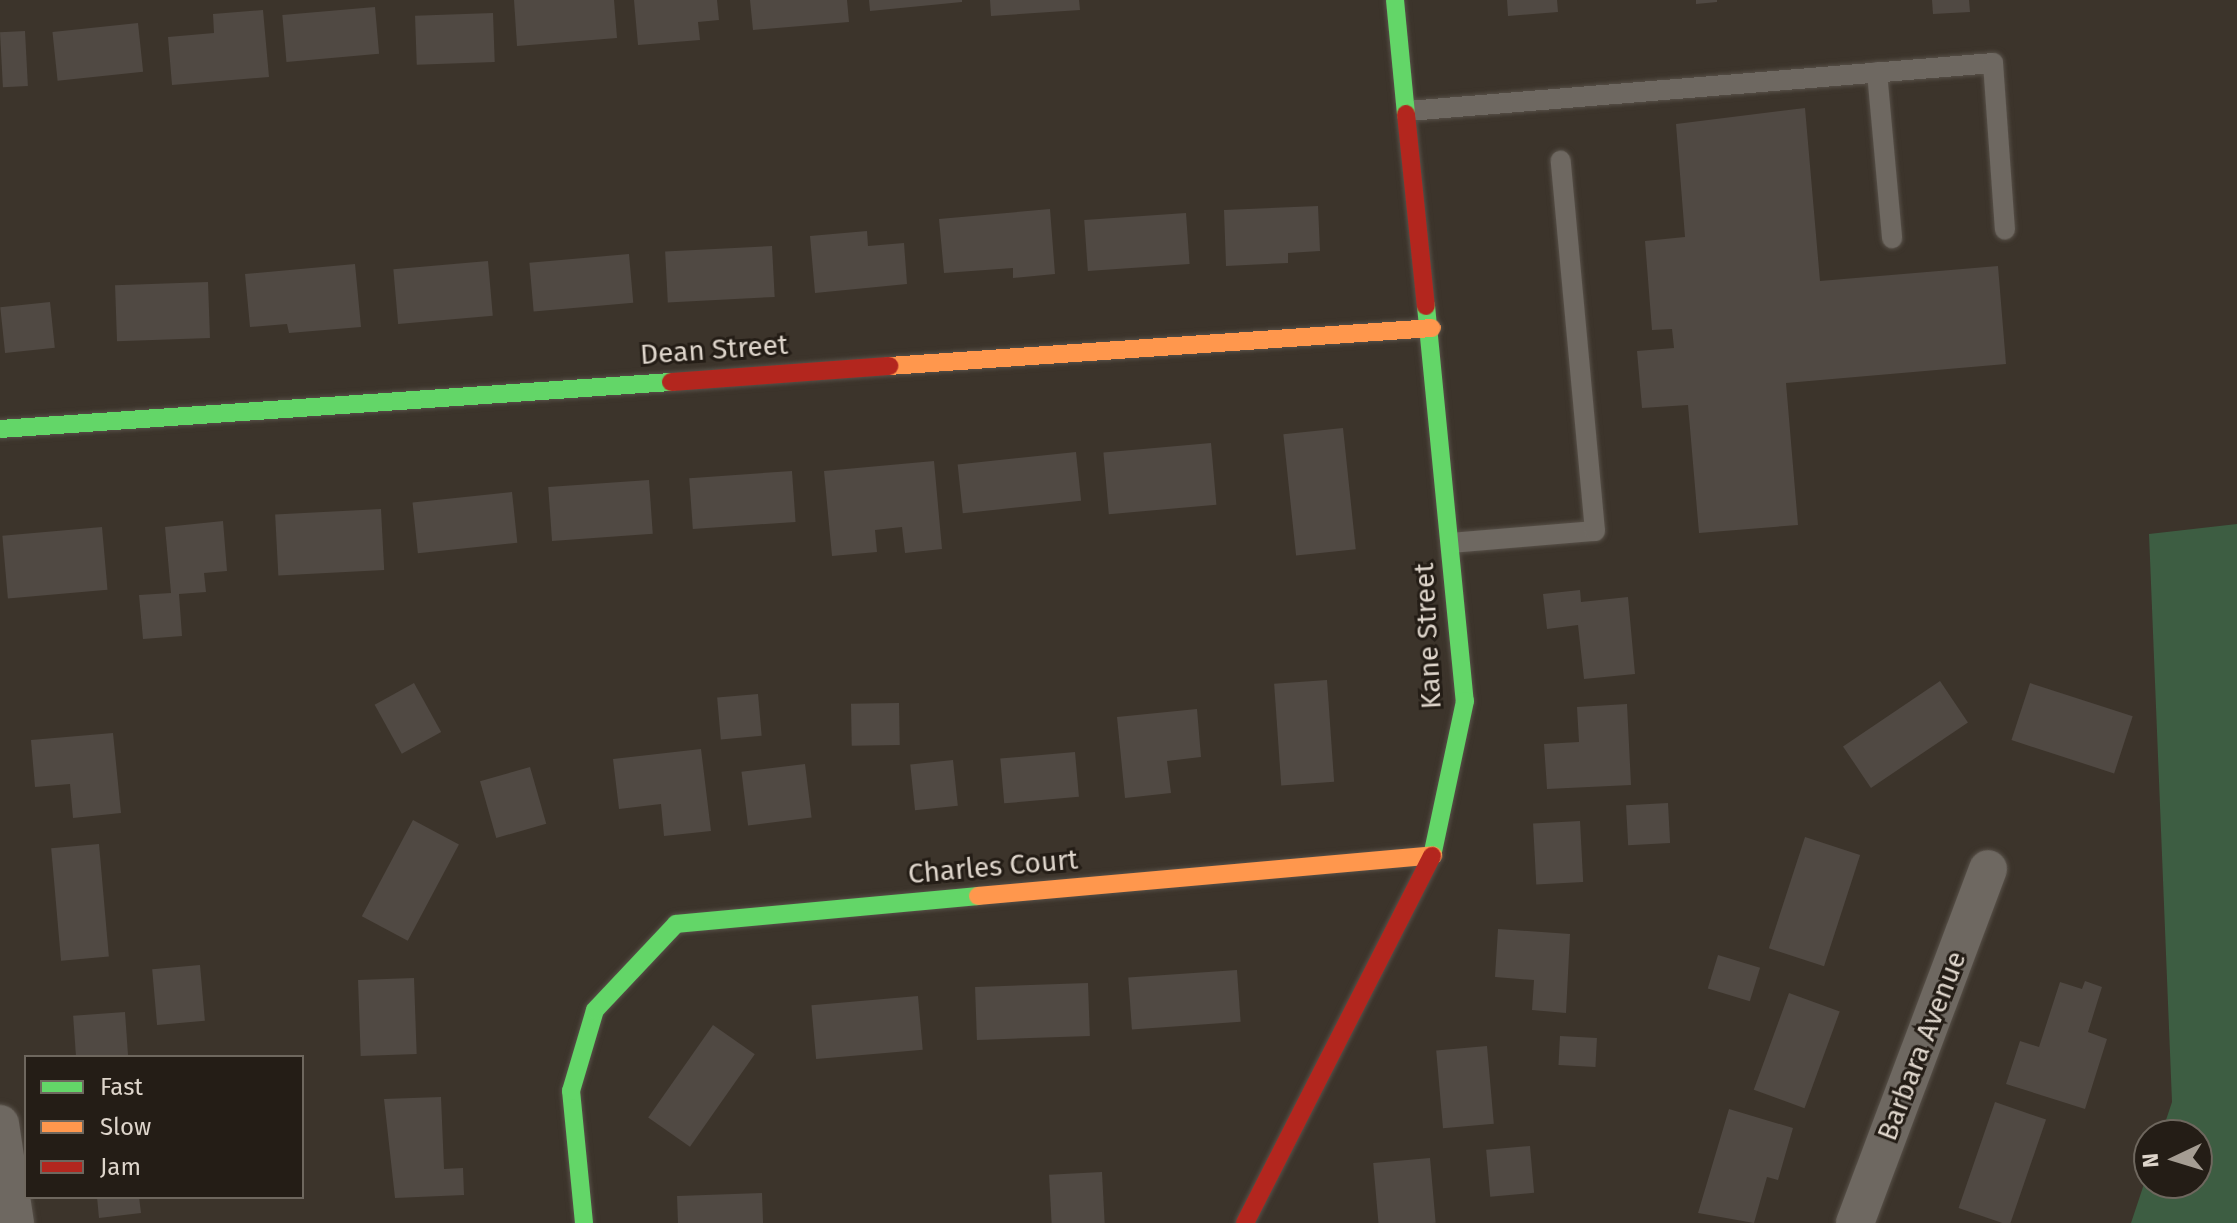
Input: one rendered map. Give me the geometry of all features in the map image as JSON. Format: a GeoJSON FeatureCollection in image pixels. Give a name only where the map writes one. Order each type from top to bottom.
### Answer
{"type":"FeatureCollection","features":[{"type":"Feature","properties":{"kind":"street","name":"Kane Street"},"geometry":{"type":"LineString","coordinates":[[1245,1223],[1433,855],[1465,701],[1432,328],[1395,0]]}},
{"type":"Feature","properties":{"kind":"street","name":"Dean Street"},"geometry":{"type":"LineString","coordinates":[[0,429],[1432,328]]}},
{"type":"Feature","properties":{"kind":"street","name":"Charles Court"},"geometry":{"type":"LineString","coordinates":[[584,1223],[571,1091],[595,1010],[676,924],[1433,855]]}},
{"type":"Feature","properties":{"kind":"street","name":"Barbara Avenue"},"geometry":{"type":"LineString","coordinates":[[1855,1223],[1988,869]]}},
{"type":"Feature","properties":{"kind":"street"},"geometry":{"type":"LineString","coordinates":[[0,1124],[15,1223]]}},
{"type":"Feature","properties":{"kind":"lane"},"geometry":{"type":"LineString","coordinates":[[1408,111],[1993,63],[2005,230]]}},
{"type":"Feature","properties":{"kind":"lane"},"geometry":{"type":"LineString","coordinates":[[1877,72],[1892,238]]}},
{"type":"Feature","properties":{"kind":"lane"},"geometry":{"type":"LineString","coordinates":[[1451,543],[1595,531],[1561,161]]}},
{"type":"Feature","properties":{"kind":"green space"},"geometry":{"type":"Polygon","coordinates":[[[2237,524],[2237,1223],[2131,1223],[2139,1199],[2213,1199],[2213,1119],[2166,1119],[2172,1102],[2149,534],[2237,524]]]}},
{"type":"Feature","properties":{"kind":"building"},"geometry":{"type":"Polygon","coordinates":[[[514,0],[614,0],[617,38],[517,46],[514,0]]]}},
{"type":"Feature","properties":{"kind":"building"},"geometry":{"type":"Polygon","coordinates":[[[634,0],[717,0],[719,20],[698,22],[700,40],[638,45],[634,0]]]}},
{"type":"Feature","properties":{"kind":"building"},"geometry":{"type":"Polygon","coordinates":[[[750,0],[847,0],[849,22],[753,30],[750,0]]]}},
{"type":"Feature","properties":{"kind":"building"},"geometry":{"type":"Polygon","coordinates":[[[869,0],[962,0],[962,2],[870,11],[869,0]]]}},
{"type":"Feature","properties":{"kind":"building"},"geometry":{"type":"Polygon","coordinates":[[[990,0],[1079,0],[1080,10],[991,16],[990,0]]]}},
{"type":"Feature","properties":{"kind":"building"},"geometry":{"type":"Polygon","coordinates":[[[1507,0],[1557,0],[1558,12],[1508,16],[1507,0]]]}},
{"type":"Feature","properties":{"kind":"building"},"geometry":{"type":"Polygon","coordinates":[[[1696,0],[1717,0],[1717,2],[1696,4],[1696,0]]]}},
{"type":"Feature","properties":{"kind":"building"},"geometry":{"type":"Polygon","coordinates":[[[1932,0],[1969,0],[1970,12],[1933,14],[1932,0]]]}},
{"type":"Feature","properties":{"kind":"building"},"geometry":{"type":"Polygon","coordinates":[[[375,7],[379,54],[286,62],[282,15],[375,7]]]}},
{"type":"Feature","properties":{"kind":"building"},"geometry":{"type":"Polygon","coordinates":[[[263,10],[269,77],[172,85],[168,37],[214,33],[213,14],[263,10]]]}},
{"type":"Feature","properties":{"kind":"building"},"geometry":{"type":"Polygon","coordinates":[[[493,13],[495,62],[417,65],[415,16],[493,13]]]}},
{"type":"Feature","properties":{"kind":"building"},"geometry":{"type":"Polygon","coordinates":[[[138,23],[143,72],[58,81],[52,32],[138,23]]]}},
{"type":"Feature","properties":{"kind":"building"},"geometry":{"type":"Polygon","coordinates":[[[25,31],[28,86],[3,87],[0,32],[25,31]]]}},
{"type":"Feature","properties":{"kind":"building"},"geometry":{"type":"Polygon","coordinates":[[[1805,108],[1820,281],[1998,266],[2006,364],[1786,383],[1798,525],[1699,533],[1688,405],[1642,408],[1637,351],[1674,348],[1672,329],[1652,330],[1645,241],[1685,237],[1676,124],[1805,108]]]}},
{"type":"Feature","properties":{"kind":"building"},"geometry":{"type":"Polygon","coordinates":[[[1318,206],[1320,251],[1288,253],[1288,263],[1226,266],[1224,210],[1318,206]]]}},
{"type":"Feature","properties":{"kind":"building"},"geometry":{"type":"Polygon","coordinates":[[[1050,209],[1055,274],[1013,278],[1013,268],[944,273],[939,219],[1050,209]]]}},
{"type":"Feature","properties":{"kind":"building"},"geometry":{"type":"Polygon","coordinates":[[[1186,213],[1190,264],[1088,271],[1084,220],[1186,213]]]}},
{"type":"Feature","properties":{"kind":"building"},"geometry":{"type":"Polygon","coordinates":[[[867,231],[868,246],[904,243],[907,284],[815,293],[810,236],[867,231]]]}},
{"type":"Feature","properties":{"kind":"building"},"geometry":{"type":"Polygon","coordinates":[[[772,246],[775,297],[668,303],[665,252],[772,246]]]}},
{"type":"Feature","properties":{"kind":"building"},"geometry":{"type":"Polygon","coordinates":[[[629,254],[633,303],[534,312],[529,263],[629,254]]]}},
{"type":"Feature","properties":{"kind":"building"},"geometry":{"type":"Polygon","coordinates":[[[488,261],[493,316],[398,324],[393,269],[488,261]]]}},
{"type":"Feature","properties":{"kind":"building"},"geometry":{"type":"Polygon","coordinates":[[[355,264],[361,327],[289,333],[287,324],[250,327],[245,274],[355,264]]]}},
{"type":"Feature","properties":{"kind":"building"},"geometry":{"type":"Polygon","coordinates":[[[208,282],[210,338],[117,341],[115,285],[208,282]]]}},
{"type":"Feature","properties":{"kind":"building"},"geometry":{"type":"Polygon","coordinates":[[[50,302],[55,348],[5,353],[0,307],[50,302]]]}},
{"type":"Feature","properties":{"kind":"building"},"geometry":{"type":"Polygon","coordinates":[[[1343,428],[1356,549],[1296,556],[1283,434],[1343,428]]]}},
{"type":"Feature","properties":{"kind":"building"},"geometry":{"type":"Polygon","coordinates":[[[1211,443],[1216,505],[1109,514],[1103,452],[1211,443]]]}},
{"type":"Feature","properties":{"kind":"building"},"geometry":{"type":"Polygon","coordinates":[[[1076,452],[1081,501],[963,513],[958,464],[1076,452]]]}},
{"type":"Feature","properties":{"kind":"building"},"geometry":{"type":"Polygon","coordinates":[[[934,461],[942,549],[905,553],[902,527],[875,530],[877,552],[832,556],[824,471],[934,461]]]}},
{"type":"Feature","properties":{"kind":"building"},"geometry":{"type":"Polygon","coordinates":[[[792,471],[796,522],[693,529],[689,478],[792,471]]]}},
{"type":"Feature","properties":{"kind":"building"},"geometry":{"type":"Polygon","coordinates":[[[649,480],[653,534],[552,541],[548,487],[649,480]]]}},
{"type":"Feature","properties":{"kind":"building"},"geometry":{"type":"Polygon","coordinates":[[[512,492],[517,543],[418,553],[413,502],[512,492]]]}},
{"type":"Feature","properties":{"kind":"building"},"geometry":{"type":"Polygon","coordinates":[[[381,509],[384,570],[278,575],[275,515],[381,509]]]}},
{"type":"Feature","properties":{"kind":"building"},"geometry":{"type":"Polygon","coordinates":[[[223,521],[227,571],[204,573],[206,592],[179,594],[182,636],[143,639],[139,595],[171,593],[165,527],[223,521]]]}},
{"type":"Feature","properties":{"kind":"building"},"geometry":{"type":"Polygon","coordinates":[[[102,527],[107,590],[8,598],[2,536],[102,527]]]}},
{"type":"Feature","properties":{"kind":"building"},"geometry":{"type":"Polygon","coordinates":[[[1580,590],[1581,602],[1628,597],[1635,674],[1584,679],[1578,625],[1547,629],[1543,594],[1580,590]]]}},
{"type":"Feature","properties":{"kind":"building"},"geometry":{"type":"Polygon","coordinates":[[[1327,680],[1334,782],[1281,785],[1274,684],[1327,680]]]}},
{"type":"Feature","properties":{"kind":"building"},"geometry":{"type":"Polygon","coordinates":[[[1940,681],[1968,722],[1871,788],[1843,746],[1940,681]]]}},
{"type":"Feature","properties":{"kind":"building"},"geometry":{"type":"Polygon","coordinates":[[[414,683],[441,732],[402,754],[375,705],[414,683]]]}},
{"type":"Feature","properties":{"kind":"building"},"geometry":{"type":"Polygon","coordinates":[[[2030,683],[2133,716],[2114,773],[2011,740],[2030,683]]]}},
{"type":"Feature","properties":{"kind":"building"},"geometry":{"type":"Polygon","coordinates":[[[758,694],[762,736],[721,739],[717,698],[758,694]]]}},
{"type":"Feature","properties":{"kind":"building"},"geometry":{"type":"Polygon","coordinates":[[[899,703],[900,745],[852,746],[851,704],[899,703]]]}},
{"type":"Feature","properties":{"kind":"building"},"geometry":{"type":"Polygon","coordinates":[[[1627,704],[1631,785],[1547,789],[1544,744],[1579,742],[1577,707],[1627,704]]]}},
{"type":"Feature","properties":{"kind":"building"},"geometry":{"type":"Polygon","coordinates":[[[1197,709],[1201,757],[1167,761],[1171,793],[1125,798],[1117,717],[1197,709]]]}},
{"type":"Feature","properties":{"kind":"building"},"geometry":{"type":"Polygon","coordinates":[[[113,733],[121,813],[73,818],[70,784],[35,787],[31,740],[113,733]]]}},
{"type":"Feature","properties":{"kind":"building"},"geometry":{"type":"Polygon","coordinates":[[[701,749],[711,831],[664,836],[661,804],[619,809],[613,759],[701,749]]]}},
{"type":"Feature","properties":{"kind":"building"},"geometry":{"type":"Polygon","coordinates":[[[1075,752],[1079,797],[1004,803],[1000,759],[1075,752]]]}},
{"type":"Feature","properties":{"kind":"building"},"geometry":{"type":"Polygon","coordinates":[[[953,760],[958,806],[915,810],[910,764],[953,760]]]}},
{"type":"Feature","properties":{"kind":"building"},"geometry":{"type":"Polygon","coordinates":[[[805,764],[812,818],[748,825],[741,772],[805,764]]]}},
{"type":"Feature","properties":{"kind":"building"},"geometry":{"type":"Polygon","coordinates":[[[530,767],[546,824],[496,838],[480,781],[530,767]]]}},
{"type":"Feature","properties":{"kind":"building"},"geometry":{"type":"Polygon","coordinates":[[[1668,803],[1670,843],[1628,845],[1626,805],[1668,803]]]}},
{"type":"Feature","properties":{"kind":"building"},"geometry":{"type":"Polygon","coordinates":[[[413,820],[459,844],[408,941],[362,916],[413,820]]]}},
{"type":"Feature","properties":{"kind":"building"},"geometry":{"type":"Polygon","coordinates":[[[1580,821],[1583,882],[1536,884],[1533,823],[1580,821]]]}},
{"type":"Feature","properties":{"kind":"building"},"geometry":{"type":"Polygon","coordinates":[[[1805,837],[1860,855],[1824,966],[1769,948],[1805,837]]]}},
{"type":"Feature","properties":{"kind":"building"},"geometry":{"type":"Polygon","coordinates":[[[99,844],[109,957],[61,961],[51,848],[99,844]]]}},
{"type":"Feature","properties":{"kind":"building"},"geometry":{"type":"Polygon","coordinates":[[[1498,929],[1570,934],[1566,1013],[1532,1010],[1534,980],[1495,977],[1498,929]]]}},
{"type":"Feature","properties":{"kind":"building"},"geometry":{"type":"Polygon","coordinates":[[[1718,955],[1760,968],[1750,1001],[1708,988],[1718,955]]]}},
{"type":"Feature","properties":{"kind":"building"},"geometry":{"type":"Polygon","coordinates":[[[200,965],[205,1021],[157,1025],[152,969],[200,965]]]}},
{"type":"Feature","properties":{"kind":"building"},"geometry":{"type":"Polygon","coordinates":[[[1237,970],[1241,1022],[1132,1029],[1128,978],[1237,970]]]}},
{"type":"Feature","properties":{"kind":"building"},"geometry":{"type":"Polygon","coordinates":[[[414,978],[417,1054],[361,1056],[358,980],[414,978]]]}},
{"type":"Feature","properties":{"kind":"building"},"geometry":{"type":"Polygon","coordinates":[[[2085,981],[2102,987],[2088,1032],[2107,1039],[2085,1109],[2006,1084],[2020,1041],[2039,1047],[2060,982],[2082,989],[2085,981]]]}},
{"type":"Feature","properties":{"kind":"building"},"geometry":{"type":"Polygon","coordinates":[[[1088,983],[1090,1036],[977,1040],[975,987],[1088,983]]]}},
{"type":"Feature","properties":{"kind":"building"},"geometry":{"type":"Polygon","coordinates":[[[1789,993],[1840,1011],[1805,1108],[1754,1090],[1789,993]]]}},
{"type":"Feature","properties":{"kind":"building"},"geometry":{"type":"Polygon","coordinates":[[[918,996],[923,1050],[816,1059],[811,1005],[918,996]]]}},
{"type":"Feature","properties":{"kind":"building"},"geometry":{"type":"Polygon","coordinates":[[[125,1012],[128,1055],[76,1055],[73,1016],[125,1012]]]}},
{"type":"Feature","properties":{"kind":"building"},"geometry":{"type":"Polygon","coordinates":[[[713,1025],[755,1054],[690,1147],[648,1118],[713,1025]]]}},
{"type":"Feature","properties":{"kind":"building"},"geometry":{"type":"Polygon","coordinates":[[[1560,1036],[1597,1038],[1595,1067],[1558,1065],[1560,1036]]]}},
{"type":"Feature","properties":{"kind":"building"},"geometry":{"type":"Polygon","coordinates":[[[1487,1046],[1494,1124],[1443,1128],[1436,1050],[1487,1046]]]}},
{"type":"Feature","properties":{"kind":"building"},"geometry":{"type":"Polygon","coordinates":[[[441,1097],[444,1169],[463,1168],[464,1195],[395,1198],[384,1099],[441,1097]]]}},
{"type":"Feature","properties":{"kind":"building"},"geometry":{"type":"Polygon","coordinates":[[[1995,1102],[2046,1120],[2010,1223],[1959,1208],[1995,1102]]]}},
{"type":"Feature","properties":{"kind":"building"},"geometry":{"type":"Polygon","coordinates":[[[1729,1109],[1793,1128],[1778,1180],[1767,1177],[1754,1223],[1698,1213],[1729,1109]]]}},
{"type":"Feature","properties":{"kind":"building"},"geometry":{"type":"Polygon","coordinates":[[[1530,1146],[1534,1193],[1490,1197],[1486,1150],[1530,1146]]]}},
{"type":"Feature","properties":{"kind":"building"},"geometry":{"type":"Polygon","coordinates":[[[1430,1158],[1436,1223],[1378,1223],[1373,1163],[1430,1158]]]}},
{"type":"Feature","properties":{"kind":"building"},"geometry":{"type":"Polygon","coordinates":[[[1102,1172],[1105,1223],[1052,1223],[1049,1175],[1102,1172]]]}},
{"type":"Feature","properties":{"kind":"building"},"geometry":{"type":"Polygon","coordinates":[[[762,1193],[763,1223],[678,1223],[677,1196],[762,1193]]]}},
{"type":"Feature","properties":{"kind":"building"},"geometry":{"type":"Polygon","coordinates":[[[97,1199],[139,1199],[141,1213],[99,1218],[97,1199]]]}},
{"type":"Feature","properties":{"kind":"traffic: fast"},"geometry":{"type":"LineString","coordinates":[[1395,0],[1406,114]]}},
{"type":"Feature","properties":{"kind":"traffic: fast"},"geometry":{"type":"LineString","coordinates":[[1426,306],[1465,701],[1432,856]]}},
{"type":"Feature","properties":{"kind":"traffic: fast"},"geometry":{"type":"LineString","coordinates":[[0,429],[671,382]]}},
{"type":"Feature","properties":{"kind":"traffic: fast"},"geometry":{"type":"LineString","coordinates":[[584,1223],[571,1091],[595,1010],[676,924],[978,896]]}},
{"type":"Feature","properties":{"kind":"traffic: slow"},"geometry":{"type":"LineString","coordinates":[[889,366],[1432,328]]}},
{"type":"Feature","properties":{"kind":"traffic: slow"},"geometry":{"type":"LineString","coordinates":[[978,896],[1433,855]]}},
{"type":"Feature","properties":{"kind":"traffic: jam"},"geometry":{"type":"LineString","coordinates":[[1406,114],[1426,306]]}},
{"type":"Feature","properties":{"kind":"traffic: jam"},"geometry":{"type":"LineString","coordinates":[[671,382],[889,366]]}},
{"type":"Feature","properties":{"kind":"traffic: jam"},"geometry":{"type":"LineString","coordinates":[[1245,1223],[1432,856]]}}]}
